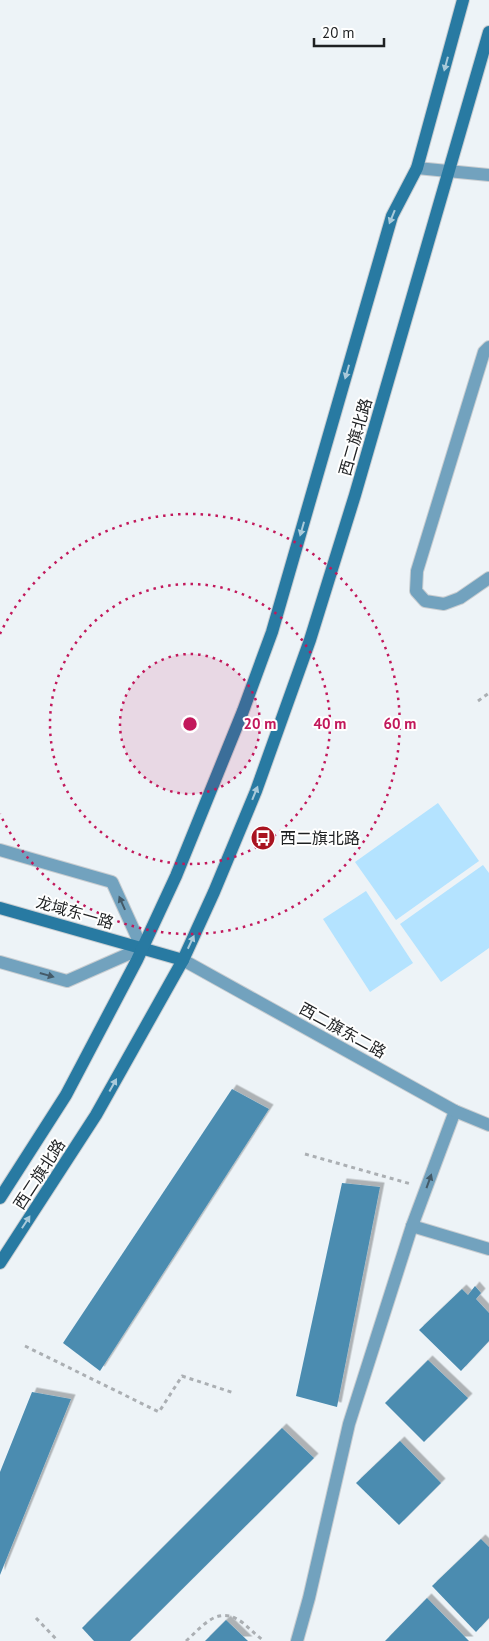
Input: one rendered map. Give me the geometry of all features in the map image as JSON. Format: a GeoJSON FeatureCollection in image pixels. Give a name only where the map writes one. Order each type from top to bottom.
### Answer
{"type":"FeatureCollection","features":[{"type":"Feature","properties":{"kind":"main road","name":"西二旗北路"},"geometry":{"type":"LineString","coordinates":[[0,1198],[66,1096],[142,948],[179,867],[243,711],[272,632],[392,216],[417,168],[463,0]]}},
{"type":"Feature","properties":{"kind":"main road","name":"西二旗北路"},"geometry":{"type":"LineString","coordinates":[[0,1263],[96,1115],[183,960],[256,791],[310,640],[355,495],[489,32]]}},
{"type":"Feature","properties":{"kind":"main road","name":"龙域东一路"},"geometry":{"type":"LineString","coordinates":[[0,908],[183,960]]}},
{"type":"Feature","properties":{"kind":"street"},"geometry":{"type":"LineString","coordinates":[[417,168],[489,175]]}},
{"type":"Feature","properties":{"kind":"street"},"geometry":{"type":"LineString","coordinates":[[489,347],[484,352],[417,571],[416,591],[425,601],[444,604],[460,598],[489,578]]}},
{"type":"Feature","properties":{"kind":"street"},"geometry":{"type":"LineString","coordinates":[[0,850],[112,882],[142,948],[67,981],[0,962]]}},
{"type":"Feature","properties":{"kind":"street","name":"西二旗东二路"},"geometry":{"type":"LineString","coordinates":[[183,960],[455,1111],[489,1125]]}},
{"type":"Feature","properties":{"kind":"street"},"geometry":{"type":"LineString","coordinates":[[297,1641],[309,1598],[349,1424],[412,1226],[455,1111]]}},
{"type":"Feature","properties":{"kind":"street"},"geometry":{"type":"LineString","coordinates":[[412,1226],[489,1249]]}},
{"type":"Feature","properties":{"kind":"path"},"geometry":{"type":"LineString","coordinates":[[478,701],[489,693]]}},
{"type":"Feature","properties":{"kind":"path"},"geometry":{"type":"LineString","coordinates":[[305,1154],[426,1188]]}},
{"type":"Feature","properties":{"kind":"path"},"geometry":{"type":"LineString","coordinates":[[25,1346],[159,1412],[182,1376],[234,1393]]}},
{"type":"Feature","properties":{"kind":"path"},"geometry":{"type":"LineString","coordinates":[[186,1641],[211,1618],[221,1615],[236,1619],[264,1641]]}},
{"type":"Feature","properties":{"kind":"path"},"geometry":{"type":"LineString","coordinates":[[36,1618],[58,1641]]}},
{"type":"Feature","properties":{"kind":"shaded area"},"geometry":{"type":"Polygon","coordinates":[[[438,803],[479,861],[396,920],[355,862],[438,803]]]}},
{"type":"Feature","properties":{"kind":"shaded area"},"geometry":{"type":"Polygon","coordinates":[[[483,865],[489,873],[489,948],[441,982],[400,924],[483,865]]]}},
{"type":"Feature","properties":{"kind":"shaded area"},"geometry":{"type":"Polygon","coordinates":[[[366,891],[413,963],[370,992],[323,919],[366,891]]]}},
{"type":"Feature","properties":{"kind":"building"},"geometry":{"type":"Polygon","coordinates":[[[232,1089],[269,1109],[100,1371],[63,1343],[232,1089]]]}},
{"type":"Feature","properties":{"kind":"building"},"geometry":{"type":"Polygon","coordinates":[[[342,1183],[380,1187],[337,1407],[296,1396],[342,1183]]]}},
{"type":"Feature","properties":{"kind":"building"},"geometry":{"type":"Polygon","coordinates":[[[475,1286],[481,1293],[476,1299],[489,1313],[489,1341],[461,1371],[419,1330],[462,1289],[468,1295],[475,1286]]]}},
{"type":"Feature","properties":{"kind":"building"},"geometry":{"type":"Polygon","coordinates":[[[428,1360],[468,1398],[424,1442],[385,1403],[428,1360]]]}},
{"type":"Feature","properties":{"kind":"building"},"geometry":{"type":"Polygon","coordinates":[[[32,1392],[71,1399],[0,1575],[0,1472],[32,1392]]]}},
{"type":"Feature","properties":{"kind":"building"},"geometry":{"type":"Polygon","coordinates":[[[282,1428],[314,1458],[130,1641],[94,1641],[82,1628],[282,1428]]]}},
{"type":"Feature","properties":{"kind":"building"},"geometry":{"type":"Polygon","coordinates":[[[400,1441],[441,1483],[399,1525],[356,1483],[400,1441]]]}},
{"type":"Feature","properties":{"kind":"building"},"geometry":{"type":"Polygon","coordinates":[[[481,1539],[489,1547],[489,1618],[476,1632],[432,1586],[481,1539]]]}},
{"type":"Feature","properties":{"kind":"building"},"geometry":{"type":"Polygon","coordinates":[[[427,1598],[469,1641],[385,1641],[427,1598]]]}},
{"type":"Feature","properties":{"kind":"building"},"geometry":{"type":"Polygon","coordinates":[[[226,1620],[248,1641],[205,1641],[226,1620]]]}},
{"type":"Feature","properties":{"kind":"place","name":"西二旗北路"},"geometry":{"type":"Point","coordinates":[263,838]}}]}
